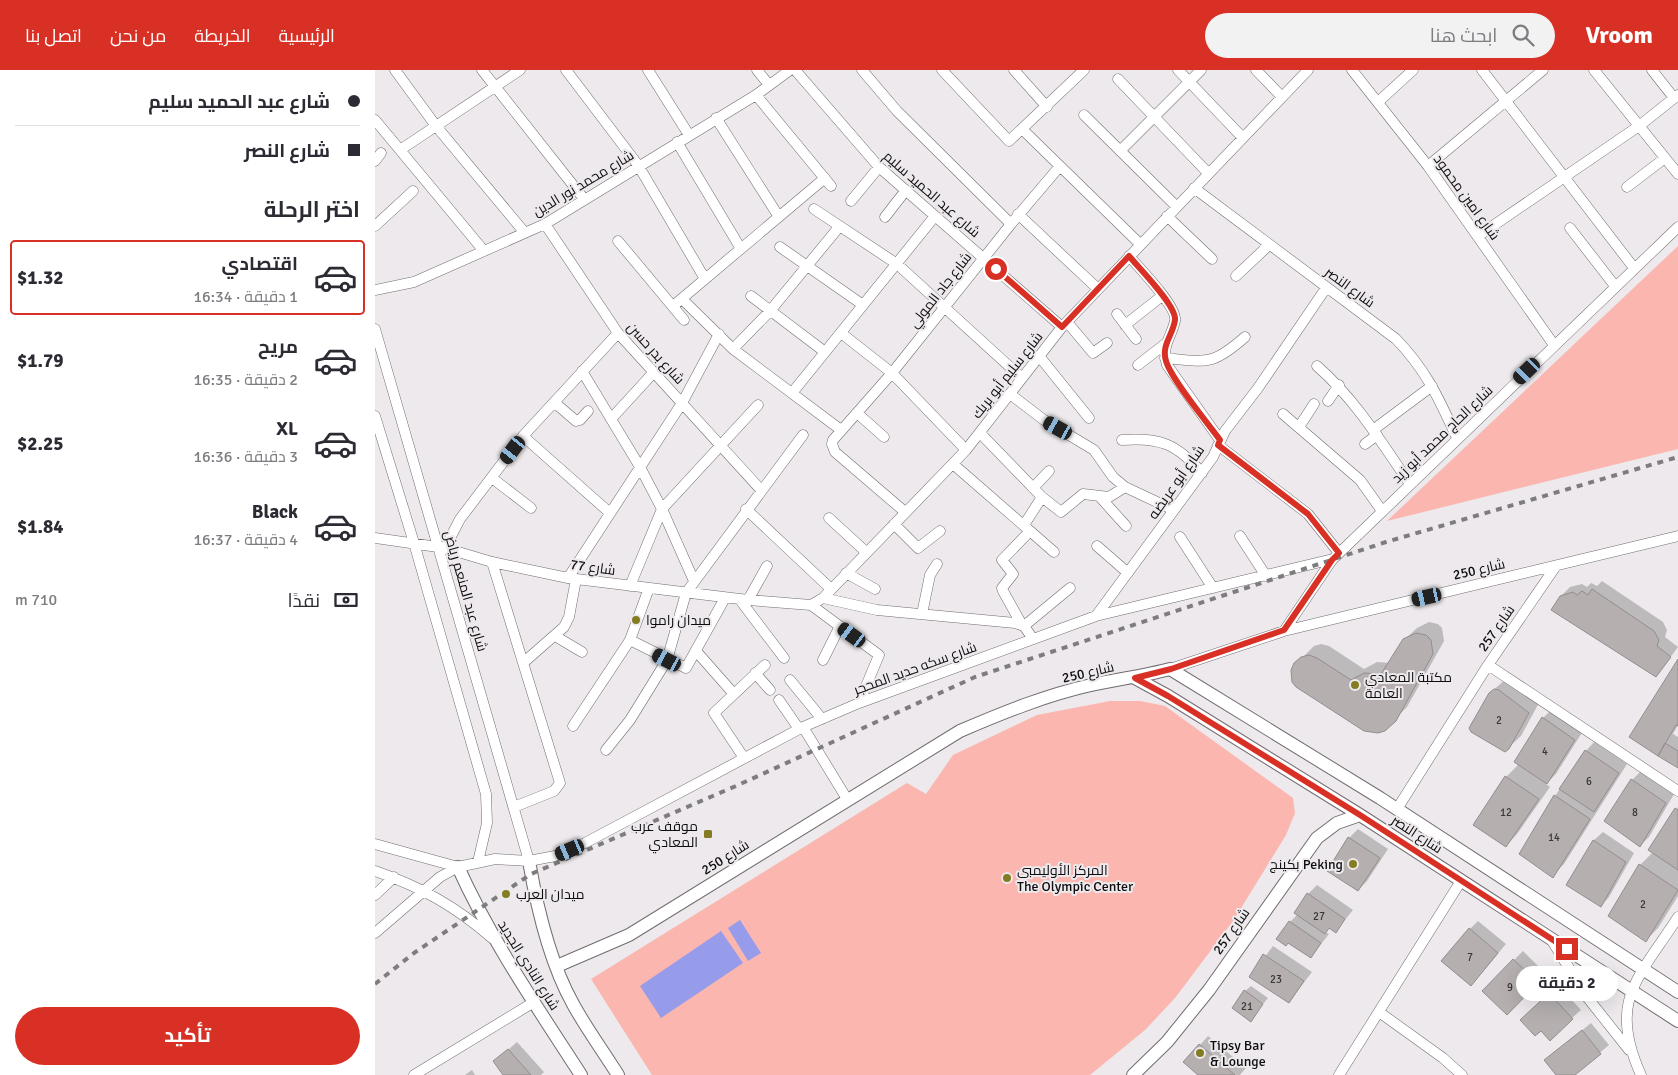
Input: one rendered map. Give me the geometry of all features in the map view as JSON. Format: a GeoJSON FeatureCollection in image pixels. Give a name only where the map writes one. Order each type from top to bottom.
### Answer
{"type":"FeatureCollection","features":[{"type":"Feature","properties":{"kind":"street"},"geometry":{"type":"LineString","coordinates":[[395,70],[435,126],[525,233]]}},
{"type":"Feature","properties":{"kind":"street"},"geometry":{"type":"LineString","coordinates":[[482,70],[584,199]]}},
{"type":"Feature","properties":{"kind":"street"},"geometry":{"type":"LineString","coordinates":[[400,150],[520,70]]}},
{"type":"Feature","properties":{"kind":"street"},"geometry":{"type":"LineString","coordinates":[[566,70],[639,165],[705,279]]}},
{"type":"Feature","properties":{"kind":"street"},"geometry":{"type":"LineString","coordinates":[[648,70],[689,135]]}},
{"type":"Feature","properties":{"kind":"street"},"geometry":{"type":"LineString","coordinates":[[757,70],[769,85]]}},
{"type":"Feature","properties":{"kind":"street","name":"شارع محمد نور الدين"},"geometry":{"type":"LineString","coordinates":[[375,290],[414,282],[545,224],[756,95],[791,70]]}},
{"type":"Feature","properties":{"kind":"street","name":"شارع عبد الحميد سليم"},"geometry":{"type":"LineString","coordinates":[[795,70],[879,167],[983,258],[1065,324],[1093,353],[1107,343]]}},
{"type":"Feature","properties":{"kind":"street"},"geometry":{"type":"LineString","coordinates":[[862,70],[897,111],[1011,224]]}},
{"type":"Feature","properties":{"kind":"street"},"geometry":{"type":"LineString","coordinates":[[942,70],[1009,141],[1023,130],[1084,70]]}},
{"type":"Feature","properties":{"kind":"street"},"geometry":{"type":"LineString","coordinates":[[1014,70],[1047,107]]}},
{"type":"Feature","properties":{"kind":"street"},"geometry":{"type":"LineString","coordinates":[[1178,70],[1243,138]]}},
{"type":"Feature","properties":{"kind":"street"},"geometry":{"type":"LineString","coordinates":[[1120,151],[1201,70]]}},
{"type":"Feature","properties":{"kind":"street"},"geometry":{"type":"LineString","coordinates":[[1256,70],[1282,98]]}},
{"type":"Feature","properties":{"kind":"street","name":"شارع سليم أبو بريك"},"geometry":{"type":"LineString","coordinates":[[811,605],[823,598],[953,464],[980,433],[1065,324],[1193,188],[1308,70]]}},
{"type":"Feature","properties":{"kind":"street","name":"شارع امين محمود"},"geometry":{"type":"LineString","coordinates":[[1353,70],[1428,166],[1554,344]]}},
{"type":"Feature","properties":{"kind":"street"},"geometry":{"type":"LineString","coordinates":[[1377,102],[1413,70]]}},
{"type":"Feature","properties":{"kind":"street"},"geometry":{"type":"LineString","coordinates":[[1482,70],[1634,268]]}},
{"type":"Feature","properties":{"kind":"street"},"geometry":{"type":"LineString","coordinates":[[1595,70],[1678,174]]}},
{"type":"Feature","properties":{"kind":"street"},"geometry":{"type":"LineString","coordinates":[[1478,236],[1639,126],[1677,97],[1653,70]]}},
{"type":"Feature","properties":{"kind":"street"},"geometry":{"type":"LineString","coordinates":[[1428,166],[1542,71]]}},
{"type":"Feature","properties":{"kind":"street"},"geometry":{"type":"LineString","coordinates":[[1118,79],[1208,173]]}},
{"type":"Feature","properties":{"kind":"street"},"geometry":{"type":"LineString","coordinates":[[673,306],[779,217],[828,182],[756,95]]}},
{"type":"Feature","properties":{"kind":"street"},"geometry":{"type":"LineString","coordinates":[[1084,115],[1176,206]]}},
{"type":"Feature","properties":{"kind":"street"},"geometry":{"type":"LineString","coordinates":[[717,118],[779,217]]}},
{"type":"Feature","properties":{"kind":"street"},"geometry":{"type":"LineString","coordinates":[[375,120],[485,251]]}},
{"type":"Feature","properties":{"kind":"street"},"geometry":{"type":"LineString","coordinates":[[1023,130],[1140,244]]}},
{"type":"Feature","properties":{"kind":"street"},"geometry":{"type":"LineString","coordinates":[[677,142],[741,249]]}},
{"type":"Feature","properties":{"kind":"street"},"geometry":{"type":"LineString","coordinates":[[1627,187],[1665,158]]}},
{"type":"Feature","properties":{"kind":"street","name":"شارع جاد المولي"},"geometry":{"type":"LineString","coordinates":[[841,430],[892,373],[983,258],[1060,166]]}},
{"type":"Feature","properties":{"kind":"street"},"geometry":{"type":"LineString","coordinates":[[851,201],[879,167]]}},
{"type":"Feature","properties":{"kind":"street","name":"شارع النصر"},"geometry":{"type":"LineString","coordinates":[[1193,188],[1397,340],[1417,361],[1433,386],[1457,438]]}},
{"type":"Feature","properties":{"kind":"street"},"geometry":{"type":"LineString","coordinates":[[885,217],[906,190]]}},
{"type":"Feature","properties":{"kind":"street"},"geometry":{"type":"LineString","coordinates":[[375,226],[413,191]]}},
{"type":"Feature","properties":{"kind":"street"},"geometry":{"type":"LineString","coordinates":[[814,209],[897,264],[1023,378]]}},
{"type":"Feature","properties":{"kind":"street"},"geometry":{"type":"LineString","coordinates":[[1019,214],[1098,289]]}},
{"type":"Feature","properties":{"kind":"street"},"geometry":{"type":"LineString","coordinates":[[792,393],[935,216]]}},
{"type":"Feature","properties":{"kind":"street"},"geometry":{"type":"LineString","coordinates":[[1167,216],[1212,259]]}},
{"type":"Feature","properties":{"kind":"street","name":"شارع بدر حسن"},"geometry":{"type":"LineString","coordinates":[[545,224],[618,333],[761,490]]}},
{"type":"Feature","properties":{"kind":"street"},"geometry":{"type":"LineString","coordinates":[[733,349],[771,311],[809,267],[839,227]]}},
{"type":"Feature","properties":{"kind":"street","name":"شارع الحاج محمد أبو زيد"},"geometry":{"type":"LineString","coordinates":[[1284,630],[1336,556],[1554,344],[1678,227]]}},
{"type":"Feature","properties":{"kind":"street"},"geometry":{"type":"LineString","coordinates":[[1570,228],[1615,286]]}},
{"type":"Feature","properties":{"kind":"street"},"geometry":{"type":"LineString","coordinates":[[618,241],[684,320]]}},
{"type":"Feature","properties":{"kind":"street"},"geometry":{"type":"LineString","coordinates":[[1236,276],[1269,245]]}},
{"type":"Feature","properties":{"kind":"street"},"geometry":{"type":"LineString","coordinates":[[780,248],[863,305]]}},
{"type":"Feature","properties":{"kind":"street"},"geometry":{"type":"LineString","coordinates":[[1129,256],[1175,313],[1175,322],[1165,344],[1165,358],[1171,371],[1219,443],[1308,514],[1336,556]]}},
{"type":"Feature","properties":{"kind":"street","name":"شارع أبو عريضه"},"geometry":{"type":"LineString","coordinates":[[1096,616],[1202,473],[1213,457],[1219,443],[1326,288]]}},
{"type":"Feature","properties":{"kind":"street"},"geometry":{"type":"LineString","coordinates":[[751,296],[825,352]]}},
{"type":"Feature","properties":{"kind":"street"},"geometry":{"type":"LineString","coordinates":[[1125,325],[1162,296]]}},
{"type":"Feature","properties":{"kind":"street"},"geometry":{"type":"LineString","coordinates":[[682,299],[733,349],[841,430],[832,444],[835,452],[905,512]]}},
{"type":"Feature","properties":{"kind":"street"},"geometry":{"type":"LineString","coordinates":[[1117,314],[1136,339]]}},
{"type":"Feature","properties":{"kind":"street","name":"شارع عبد المنعم رياض"},"geometry":{"type":"LineString","coordinates":[[375,329],[442,547],[529,861]]}},
{"type":"Feature","properties":{"kind":"street"},"geometry":{"type":"LineString","coordinates":[[442,547],[460,519],[523,436],[618,333]]}},
{"type":"Feature","properties":{"kind":"street"},"geometry":{"type":"LineString","coordinates":[[841,333],[892,373],[966,450]]}},
{"type":"Feature","properties":{"kind":"street"},"geometry":{"type":"LineString","coordinates":[[523,663],[564,627],[569,617],[572,578],[610,513],[682,403],[719,334]]}},
{"type":"Feature","properties":{"kind":"street"},"geometry":{"type":"LineString","coordinates":[[1165,358],[1208,361],[1225,354],[1245,337]]}},
{"type":"Feature","properties":{"kind":"street"},"geometry":{"type":"LineString","coordinates":[[1138,365],[1165,344]]}},
{"type":"Feature","properties":{"kind":"street"},"geometry":{"type":"LineString","coordinates":[[1039,356],[1089,418]]}},
{"type":"Feature","properties":{"kind":"street"},"geometry":{"type":"LineString","coordinates":[[1317,366],[1339,386],[1375,432],[1410,484]]}},
{"type":"Feature","properties":{"kind":"street"},"geometry":{"type":"LineString","coordinates":[[582,372],[640,467],[663,509],[694,581]]}},
{"type":"Feature","properties":{"kind":"street"},"geometry":{"type":"LineString","coordinates":[[611,419],[654,372]]}},
{"type":"Feature","properties":{"kind":"street"},"geometry":{"type":"LineString","coordinates":[[1328,401],[1339,386]]}},
{"type":"Feature","properties":{"kind":"street"},"geometry":{"type":"LineString","coordinates":[[1365,444],[1375,432],[1433,386]]}},
{"type":"Feature","properties":{"kind":"street"},"geometry":{"type":"LineString","coordinates":[[1010,394],[1044,420],[1094,450],[1113,477],[1125,487],[1174,510]]}},
{"type":"Feature","properties":{"kind":"street"},"geometry":{"type":"LineString","coordinates":[[554,402],[576,421],[581,420],[588,412]]}},
{"type":"Feature","properties":{"kind":"street"},"geometry":{"type":"LineString","coordinates":[[1299,428],[1314,404]]}},
{"type":"Feature","properties":{"kind":"street"},"geometry":{"type":"LineString","coordinates":[[630,586],[663,509],[758,405]]}},
{"type":"Feature","properties":{"kind":"street"},"geometry":{"type":"LineString","coordinates":[[857,413],[884,437]]}},
{"type":"Feature","properties":{"kind":"street"},"geometry":{"type":"LineString","coordinates":[[1283,414],[1359,480],[1382,511]]}},
{"type":"Feature","properties":{"kind":"street"},"geometry":{"type":"LineString","coordinates":[[375,416],[414,543],[486,794],[487,823],[478,862]]}},
{"type":"Feature","properties":{"kind":"street"},"geometry":{"type":"LineString","coordinates":[[980,433],[1042,497],[1061,512],[1083,494],[1100,498],[1118,493],[1125,487]]}},
{"type":"Feature","properties":{"kind":"street"},"geometry":{"type":"LineString","coordinates":[[523,436],[610,513]]}},
{"type":"Feature","properties":{"kind":"street"},"geometry":{"type":"LineString","coordinates":[[606,750],[630,720],[667,660],[686,593],[746,509],[803,436]]}},
{"type":"Feature","properties":{"kind":"street"},"geometry":{"type":"LineString","coordinates":[[1122,440],[1145,438],[1167,443],[1187,455],[1202,473]]}},
{"type":"Feature","properties":{"kind":"street"},"geometry":{"type":"LineString","coordinates":[[953,464],[1053,552]]}},
{"type":"Feature","properties":{"kind":"street"},"geometry":{"type":"LineString","coordinates":[[1033,488],[1049,471]]}},
{"type":"Feature","properties":{"kind":"street"},"geometry":{"type":"LineString","coordinates":[[492,478],[531,508]]}},
{"type":"Feature","properties":{"kind":"street"},"geometry":{"type":"LineString","coordinates":[[1033,639],[1003,591],[1002,588],[1013,574],[1002,560],[1027,528],[1042,497]]}},
{"type":"Feature","properties":{"kind":"street"},"geometry":{"type":"LineString","coordinates":[[1100,498],[1126,526]]}},
{"type":"Feature","properties":{"kind":"street"},"geometry":{"type":"LineString","coordinates":[[746,509],[831,589]]}},
{"type":"Feature","properties":{"kind":"street"},"geometry":{"type":"LineString","coordinates":[[829,518],[866,552]]}},
{"type":"Feature","properties":{"kind":"street"},"geometry":{"type":"LineString","coordinates":[[895,524],[918,548],[940,531]]}},
{"type":"Feature","properties":{"kind":"street"},"geometry":{"type":"LineString","coordinates":[[1240,536],[1266,576]]}},
{"type":"Feature","properties":{"kind":"street"},"geometry":{"type":"LineString","coordinates":[[1181,537],[1213,588]]}},
{"type":"Feature","properties":{"kind":"street","name":"شارع 77"},"geometry":{"type":"LineString","coordinates":[[375,538],[442,547],[492,562],[572,578],[725,598],[811,605]]}},
{"type":"Feature","properties":{"kind":"street","name":"شارع 250"},"geometry":{"type":"LineString","coordinates":[[557,966],[629,935],[847,799],[968,727],[1000,714],[1082,688],[1171,669],[1284,630],[1677,538]]}},
{"type":"Feature","properties":{"kind":"street"},"geometry":{"type":"LineString","coordinates":[[1097,546],[1127,573]]}},
{"type":"Feature","properties":{"kind":"street","name":"شارع سكه حديد المحجر"},"geometry":{"type":"LineString","coordinates":[[529,861],[555,856],[585,844],[801,728],[859,704],[1096,616],[1266,576],[1336,556]]}},
{"type":"Feature","properties":{"kind":"street"},"geometry":{"type":"LineString","coordinates":[[492,562],[560,783],[554,791],[514,807]]}},
{"type":"Feature","properties":{"kind":"street"},"geometry":{"type":"LineString","coordinates":[[922,614],[930,576],[937,564]]}},
{"type":"Feature","properties":{"kind":"street"},"geometry":{"type":"LineString","coordinates":[[767,566],[744,600],[784,658]]}},
{"type":"Feature","properties":{"kind":"street","name":"شارع 257"},"geometry":{"type":"LineString","coordinates":[[1397,809],[1489,665],[1557,566]]}},
{"type":"Feature","properties":{"kind":"street"},"geometry":{"type":"LineString","coordinates":[[846,573],[875,589]]}},
{"type":"Feature","properties":{"kind":"street"},"geometry":{"type":"LineString","coordinates":[[573,726],[631,640],[649,588]]}},
{"type":"Feature","properties":{"kind":"street"},"geometry":{"type":"LineString","coordinates":[[823,598],[877,610],[1023,625],[1070,588]]}},
{"type":"Feature","properties":{"kind":"street"},"geometry":{"type":"LineString","coordinates":[[631,640],[686,668],[725,598]]}},
{"type":"Feature","properties":{"kind":"street"},"geometry":{"type":"LineString","coordinates":[[811,605],[877,653],[879,657],[859,704]]}},
{"type":"Feature","properties":{"kind":"street"},"geometry":{"type":"LineString","coordinates":[[823,660],[840,626]]}},
{"type":"Feature","properties":{"kind":"street"},"geometry":{"type":"LineString","coordinates":[[555,636],[582,652]]}},
{"type":"Feature","properties":{"kind":"street"},"geometry":{"type":"LineString","coordinates":[[696,651],[733,693]]}},
{"type":"Feature","properties":{"kind":"street"},"geometry":{"type":"LineString","coordinates":[[744,758],[714,713],[765,664]]}},
{"type":"Feature","properties":{"kind":"street"},"geometry":{"type":"LineString","coordinates":[[1489,665],[1678,791]]}},
{"type":"Feature","properties":{"kind":"street","name":"شارع النصر"},"geometry":{"type":"LineString","coordinates":[[1171,669],[1397,809],[1678,992]]}},
{"type":"Feature","properties":{"kind":"street"},"geometry":{"type":"LineString","coordinates":[[755,673],[770,690]]}},
{"type":"Feature","properties":{"kind":"street","name":"شارع النصر"},"geometry":{"type":"LineString","coordinates":[[1135,678],[1168,696],[1360,815],[1678,1021]]}},
{"type":"Feature","properties":{"kind":"street"},"geometry":{"type":"LineString","coordinates":[[790,680],[822,719]]}},
{"type":"Feature","properties":{"kind":"street"},"geometry":{"type":"LineString","coordinates":[[779,700],[801,728],[847,799]]}},
{"type":"Feature","properties":{"kind":"street","name":"شارع 257"},"geometry":{"type":"LineString","coordinates":[[1133,1075],[1167,1042],[1209,990],[1317,838],[1337,823],[1360,815]]}},
{"type":"Feature","properties":{"kind":"street"},"geometry":{"type":"LineString","coordinates":[[375,844],[457,867]]}},
{"type":"Feature","properties":{"kind":"street"},"geometry":{"type":"LineString","coordinates":[[375,933],[440,877],[457,867],[495,859],[529,861]]}},
{"type":"Feature","properties":{"kind":"street","name":"شارع النادي الجديد"},"geometry":{"type":"LineString","coordinates":[[529,861],[544,930],[557,966],[572,1002],[618,1075]]}},
{"type":"Feature","properties":{"kind":"street","name":"شارع النادي الجديد"},"geometry":{"type":"LineString","coordinates":[[457,867],[494,939],[581,1075]]}},
{"type":"Feature","properties":{"kind":"street"},"geometry":{"type":"LineString","coordinates":[[375,871],[425,890],[467,915],[494,939]]}},
{"type":"Feature","properties":{"kind":"street"},"geometry":{"type":"LineString","coordinates":[[375,894],[394,877]]}},
{"type":"Feature","properties":{"kind":"street"},"geometry":{"type":"LineString","coordinates":[[1339,1075],[1461,881]]}},
{"type":"Feature","properties":{"kind":"street"},"geometry":{"type":"LineString","coordinates":[[1630,1050],[1626,1017],[1630,990],[1678,917]]}},
{"type":"Feature","properties":{"kind":"street"},"geometry":{"type":"LineString","coordinates":[[1551,939],[1587,997],[1630,1050],[1641,1075]]}},
{"type":"Feature","properties":{"kind":"street"},"geometry":{"type":"LineString","coordinates":[[414,1075],[534,1002]]}},
{"type":"Feature","properties":{"kind":"street"},"geometry":{"type":"LineString","coordinates":[[1379,1012],[1443,1058],[1463,1075]]}},
{"type":"Feature","properties":{"kind":"shaded area"},"geometry":{"type":"Polygon","coordinates":[[[1678,246],[1678,449],[1387,521],[1678,246]]]}},
{"type":"Feature","properties":{"kind":"shaded area","name":"المركز الأوليمبى The Olympic Center"},"geometry":{"type":"Polygon","coordinates":[[[1110,701],[1140,701],[1165,706],[1293,798],[1295,813],[1286,835],[1233,921],[1175,998],[1145,1030],[1090,1075],[652,1075],[591,979],[907,783],[926,794],[953,755],[1037,715],[1110,701]]]}},
{"type":"Feature","properties":{"kind":"water"},"geometry":{"type":"Polygon","coordinates":[[[740,920],[761,953],[748,961],[728,928],[740,920]]]}},
{"type":"Feature","properties":{"kind":"water"},"geometry":{"type":"Polygon","coordinates":[[[721,931],[743,963],[661,1018],[640,986],[721,931]]]}},
{"type":"Feature","properties":{"kind":"building"},"geometry":{"type":"Polygon","coordinates":[[[1592,589],[1654,631],[1659,640],[1657,646],[1671,657],[1656,677],[1551,610],[1560,596],[1573,592],[1577,595],[1582,591],[1588,595],[1592,589]]]}},
{"type":"Feature","properties":{"kind":"building","name":"مكتبة المعادي العامة"},"geometry":{"type":"Polygon","coordinates":[[[1416,633],[1426,635],[1431,640],[1433,654],[1396,721],[1385,731],[1378,733],[1364,731],[1296,687],[1292,682],[1291,670],[1294,663],[1301,657],[1309,655],[1317,658],[1351,680],[1364,673],[1381,674],[1403,639],[1416,633]]]}},
{"type":"Feature","properties":{"kind":"building"},"geometry":{"type":"Polygon","coordinates":[[[1678,659],[1678,726],[1676,725],[1658,756],[1629,737],[1678,659]]]}},
{"type":"Feature","properties":{"kind":"building"},"geometry":{"type":"Polygon","coordinates":[[[1494,689],[1499,690],[1529,713],[1509,749],[1505,752],[1471,732],[1469,728],[1489,693],[1494,689]]]}},
{"type":"Feature","properties":{"kind":"building"},"geometry":{"type":"Polygon","coordinates":[[[1542,717],[1575,740],[1547,784],[1514,762],[1542,717]]]}},
{"type":"Feature","properties":{"kind":"building"},"geometry":{"type":"Polygon","coordinates":[[[1665,743],[1678,751],[1678,768],[1658,756],[1665,743]]]}},
{"type":"Feature","properties":{"kind":"building"},"geometry":{"type":"Polygon","coordinates":[[[1585,750],[1619,773],[1594,812],[1559,789],[1585,750]]]}},
{"type":"Feature","properties":{"kind":"building"},"geometry":{"type":"Polygon","coordinates":[[[1505,776],[1539,799],[1506,847],[1473,825],[1505,776]]]}},
{"type":"Feature","properties":{"kind":"building"},"geometry":{"type":"Polygon","coordinates":[[[1631,779],[1666,803],[1640,847],[1604,821],[1631,779]]]}},
{"type":"Feature","properties":{"kind":"building"},"geometry":{"type":"Polygon","coordinates":[[[1554,795],[1590,819],[1553,878],[1519,854],[1554,795]]]}},
{"type":"Feature","properties":{"kind":"building"},"geometry":{"type":"Polygon","coordinates":[[[1675,808],[1678,810],[1678,870],[1648,850],[1675,808]]]}},
{"type":"Feature","properties":{"kind":"building","name":"بكينج Peking"},"geometry":{"type":"Polygon","coordinates":[[[1348,837],[1380,858],[1358,891],[1327,871],[1348,837]]]}},
{"type":"Feature","properties":{"kind":"building"},"geometry":{"type":"Polygon","coordinates":[[[1593,840],[1626,862],[1601,907],[1566,885],[1593,840]]]}},
{"type":"Feature","properties":{"kind":"building"},"geometry":{"type":"Polygon","coordinates":[[[1639,864],[1678,890],[1646,942],[1608,916],[1639,864]]]}},
{"type":"Feature","properties":{"kind":"building"},"geometry":{"type":"Polygon","coordinates":[[[1307,893],[1345,919],[1336,933],[1329,928],[1325,934],[1294,913],[1307,893]]]}},
{"type":"Feature","properties":{"kind":"building"},"geometry":{"type":"Polygon","coordinates":[[[1289,921],[1321,943],[1311,958],[1288,943],[1286,946],[1276,939],[1289,921]]]}},
{"type":"Feature","properties":{"kind":"building"},"geometry":{"type":"Polygon","coordinates":[[[1469,928],[1498,953],[1471,986],[1441,961],[1469,928]]]}},
{"type":"Feature","properties":{"kind":"building"},"geometry":{"type":"Polygon","coordinates":[[[1263,954],[1304,981],[1289,1003],[1249,977],[1263,954]]]}},
{"type":"Feature","properties":{"kind":"building"},"geometry":{"type":"Polygon","coordinates":[[[1513,959],[1538,983],[1507,1015],[1482,991],[1513,959]]]}},
{"type":"Feature","properties":{"kind":"building"},"geometry":{"type":"Polygon","coordinates":[[[1244,990],[1263,1004],[1251,1022],[1232,1008],[1244,990]]]}},
{"type":"Feature","properties":{"kind":"building"},"geometry":{"type":"Polygon","coordinates":[[[1549,993],[1573,1019],[1550,1041],[1541,1031],[1535,1036],[1520,1020],[1549,993]]]}},
{"type":"Feature","properties":{"kind":"building"},"geometry":{"type":"Polygon","coordinates":[[[1582,1030],[1601,1054],[1575,1075],[1556,1075],[1544,1060],[1582,1030]]]}},
{"type":"Feature","properties":{"kind":"building","name":"Tipsy Bar & Lounge"},"geometry":{"type":"Polygon","coordinates":[[[1199,1044],[1235,1075],[1198,1075],[1183,1062],[1199,1044]]]}},
{"type":"Feature","properties":{"kind":"building"},"geometry":{"type":"Polygon","coordinates":[[[508,1049],[531,1075],[503,1075],[493,1061],[508,1049]]]}},
{"type":"Feature","properties":{"kind":"railway"},"geometry":{"type":"LineString","coordinates":[[375,984],[414,953],[531,874],[736,786],[975,677],[1386,542],[1678,457]]}},
{"type":"Feature","properties":{"kind":"place","name":"ميدان راموا"},"geometry":{"type":"Point","coordinates":[636,620]}},
{"type":"Feature","properties":{"kind":"place","name":"مكتبة المعادي العامة"},"geometry":{"type":"Point","coordinates":[1355,685]}},
{"type":"Feature","properties":{"kind":"place","name":"موقف عرب المعادي"},"geometry":{"type":"Point","coordinates":[708,834]}},
{"type":"Feature","properties":{"kind":"place","name":"بكينج Peking"},"geometry":{"type":"Point","coordinates":[1353,864]}},
{"type":"Feature","properties":{"kind":"place","name":"المركز الأوليمبى The Olympic Center"},"geometry":{"type":"Point","coordinates":[1007,878]}},
{"type":"Feature","properties":{"kind":"place","name":"ميدان العرب"},"geometry":{"type":"Point","coordinates":[506,894]}},
{"type":"Feature","properties":{"kind":"place","name":"Tipsy Bar & Lounge"},"geometry":{"type":"Point","coordinates":[1200,1053]}},
{"type":"Feature","properties":{"kind":"route"},"geometry":{"type":"LineString","coordinates":[[996,269],[1062,327],[1129,256],[1173,308],[1175,322],[1165,344],[1164,351],[1167,365],[1220,440],[1218,445],[1308,514],[1339,553],[1332,560],[1284,630],[1171,669],[1135,678],[1168,696],[1360,815],[1567,949]]}}]}
